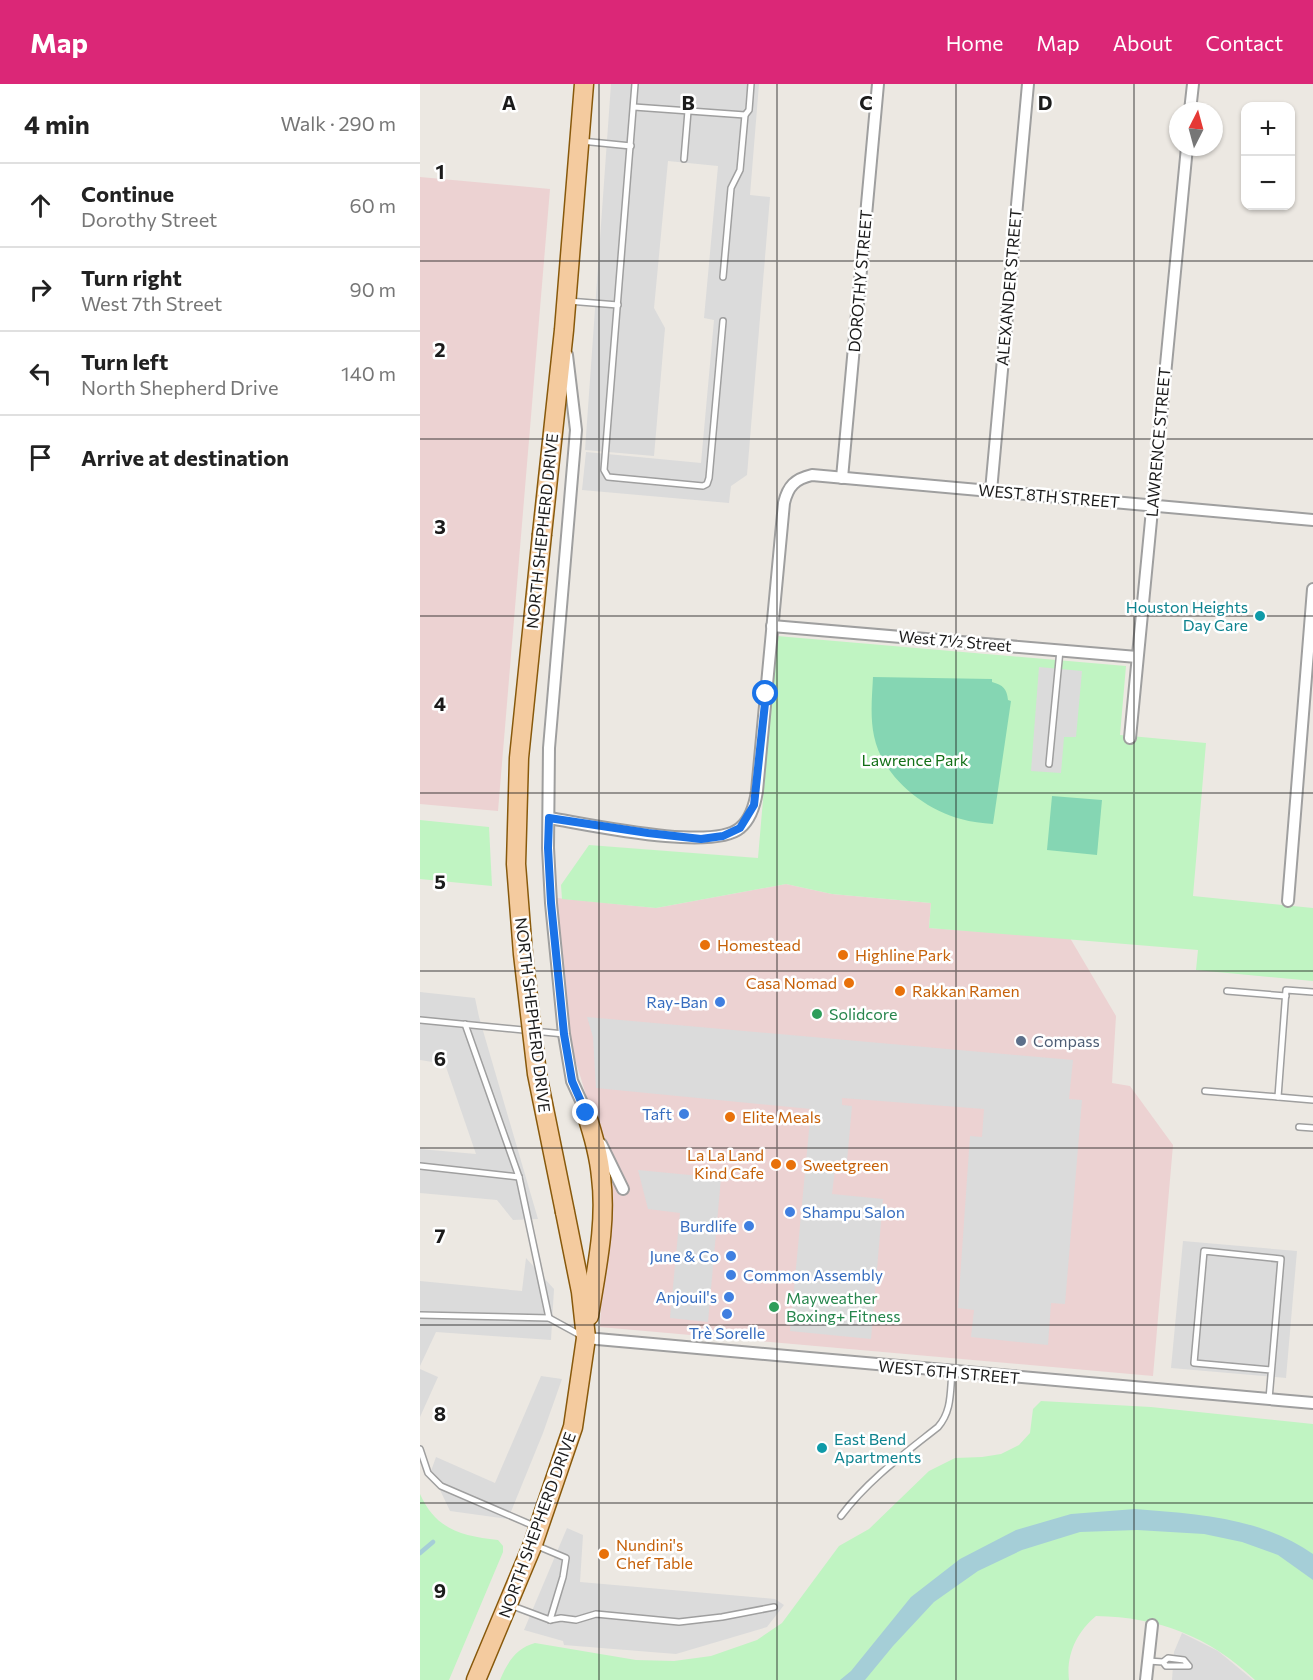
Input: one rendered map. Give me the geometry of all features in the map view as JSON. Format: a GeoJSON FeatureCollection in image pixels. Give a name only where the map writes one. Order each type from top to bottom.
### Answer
{"type":"FeatureCollection","features":[{"type":"Feature","properties":{"kind":"main road","name":"NORTH SHEPHERD DRIVE"},"geometry":{"type":"LineString","coordinates":[[476,1680],[536,1536],[573,1427],[586,1338],[580,1292],[537,1074],[523,954],[516,864],[519,758],[567,301],[584,84]]}},
{"type":"Feature","properties":{"kind":"main road"},"geometry":{"type":"LineString","coordinates":[[586,1113],[595,1142],[602,1178],[603,1212],[586,1338]]}},
{"type":"Feature","properties":{"kind":"street","name":"DOROTHY STREET"},"geometry":{"type":"LineString","coordinates":[[842,478],[878,84]]}},
{"type":"Feature","properties":{"kind":"street","name":"ALEXANDER STREET"},"geometry":{"type":"LineString","coordinates":[[991,491],[1028,84]]}},
{"type":"Feature","properties":{"kind":"street"},"geometry":{"type":"LineString","coordinates":[[1191,102],[1193,84]]}},
{"type":"Feature","properties":{"kind":"street","name":"LAWRENCE STREET"},"geometry":{"type":"LineString","coordinates":[[1130,738],[1186,156]]}},
{"type":"Feature","properties":{"kind":"street","name":"NORTH SHEPHERD DRIVE"},"geometry":{"type":"LineString","coordinates":[[564,330],[576,430],[549,748],[548,848],[551,903],[564,1034],[572,1081],[623,1189]]}},
{"type":"Feature","properties":{"kind":"street","name":"WEST 8TH STREET"},"geometry":{"type":"LineString","coordinates":[[772,626],[784,503],[789,487],[801,478],[812,475],[1313,520]]}},
{"type":"Feature","properties":{"kind":"street"},"geometry":{"type":"LineString","coordinates":[[1288,901],[1313,589]]}},
{"type":"Feature","properties":{"kind":"street"},"geometry":{"type":"LineString","coordinates":[[549,818],[701,839],[723,836],[740,828],[754,805],[772,626]]}},
{"type":"Feature","properties":{"kind":"street","name":"West 7½ Street"},"geometry":{"type":"LineString","coordinates":[[772,626],[1137,657]]}},
{"type":"Feature","properties":{"kind":"street","name":"WEST 6TH STREET"},"geometry":{"type":"LineString","coordinates":[[586,1338],[1313,1403]]}},
{"type":"Feature","properties":{"kind":"street"},"geometry":{"type":"LineString","coordinates":[[1146,1680],[1152,1625]]}},
{"type":"Feature","properties":{"kind":"lane"},"geometry":{"type":"LineString","coordinates":[[635,84],[604,470],[608,477],[703,486],[707,484],[723,321]]}},
{"type":"Feature","properties":{"kind":"lane"},"geometry":{"type":"LineString","coordinates":[[723,277],[731,188],[740,170],[745,115],[749,110],[751,84]]}},
{"type":"Feature","properties":{"kind":"lane"},"geometry":{"type":"LineString","coordinates":[[634,107],[745,115]]}},
{"type":"Feature","properties":{"kind":"lane"},"geometry":{"type":"LineString","coordinates":[[684,159],[688,111]]}},
{"type":"Feature","properties":{"kind":"lane"},"geometry":{"type":"LineString","coordinates":[[580,141],[631,146]]}},
{"type":"Feature","properties":{"kind":"lane"},"geometry":{"type":"LineString","coordinates":[[567,301],[618,305]]}},
{"type":"Feature","properties":{"kind":"lane"},"geometry":{"type":"LineString","coordinates":[[1049,764],[1060,650]]}},
{"type":"Feature","properties":{"kind":"lane"},"geometry":{"type":"LineString","coordinates":[[1278,1097],[1286,990],[1313,992]]}},
{"type":"Feature","properties":{"kind":"lane"},"geometry":{"type":"LineString","coordinates":[[1227,991],[1286,996]]}},
{"type":"Feature","properties":{"kind":"lane"},"geometry":{"type":"LineString","coordinates":[[420,1020],[564,1034]]}},
{"type":"Feature","properties":{"kind":"lane"},"geometry":{"type":"LineString","coordinates":[[465,1024],[519,1177],[549,1318]]}},
{"type":"Feature","properties":{"kind":"lane"},"geometry":{"type":"LineString","coordinates":[[1205,1091],[1313,1100]]}},
{"type":"Feature","properties":{"kind":"lane"},"geometry":{"type":"LineString","coordinates":[[1299,1127],[1313,1128]]}},
{"type":"Feature","properties":{"kind":"lane"},"geometry":{"type":"LineString","coordinates":[[420,1166],[519,1177]]}},
{"type":"Feature","properties":{"kind":"lane"},"geometry":{"type":"LineString","coordinates":[[1269,1399],[1281,1259],[1204,1251],[1194,1363],[1271,1370]]}},
{"type":"Feature","properties":{"kind":"lane"},"geometry":{"type":"LineString","coordinates":[[420,1315],[549,1318],[586,1338]]}},
{"type":"Feature","properties":{"kind":"lane"},"geometry":{"type":"LineString","coordinates":[[841,1516],[856,1496],[878,1474],[938,1427],[946,1418],[952,1372]]}},
{"type":"Feature","properties":{"kind":"lane"},"geometry":{"type":"LineString","coordinates":[[420,1449],[428,1473],[441,1486],[536,1536],[566,1558],[550,1620]]}},
{"type":"Feature","properties":{"kind":"lane"},"geometry":{"type":"LineString","coordinates":[[508,1605],[550,1620],[561,1618],[576,1620],[596,1614],[679,1622],[774,1607]]}},
{"type":"Feature","properties":{"kind":"lane"},"geometry":{"type":"LineString","coordinates":[[1148,1661],[1163,1662]]}},
{"type":"Feature","properties":{"kind":"shaded area"},"geometry":{"type":"Polygon","coordinates":[[[611,84],[759,84],[750,195],[770,197],[747,475],[731,486],[729,503],[582,490],[586,452],[701,463],[714,320],[704,318],[718,166],[668,161],[654,308],[665,328],[654,456],[585,450],[611,84]]]}},
{"type":"Feature","properties":{"kind":"shaded area"},"geometry":{"type":"Polygon","coordinates":[[[420,177],[550,189],[498,811],[420,804],[420,177]]]}},
{"type":"Feature","properties":{"kind":"shaded area"},"geometry":{"type":"Polygon","coordinates":[[[1039,667],[1082,671],[1076,737],[1064,737],[1061,773],[1031,771],[1039,667]]]}},
{"type":"Feature","properties":{"kind":"shaded area"},"geometry":{"type":"Polygon","coordinates":[[[786,884],[832,894],[931,903],[929,928],[1070,938],[1116,1016],[1112,1083],[1130,1086],[1173,1145],[1153,1376],[600,1327],[606,1210],[596,1140],[574,1056],[564,996],[557,898],[656,908],[786,884]]]}},
{"type":"Feature","properties":{"kind":"shaded area"},"geometry":{"type":"Polygon","coordinates":[[[420,992],[475,998],[538,1219],[513,1220],[497,1200],[420,1193],[420,1149],[476,1154],[445,1064],[420,1060],[420,992]]]}},
{"type":"Feature","properties":{"kind":"shaded area"},"geometry":{"type":"Polygon","coordinates":[[[587,1017],[1073,1060],[1069,1099],[1082,1100],[1065,1304],[1051,1303],[1048,1345],[971,1337],[974,1310],[958,1308],[970,1136],[982,1137],[984,1109],[842,1098],[842,1105],[852,1106],[847,1161],[836,1160],[832,1194],[883,1199],[871,1339],[790,1331],[811,1109],[596,1088],[593,1037],[587,1017]]]}},
{"type":"Feature","properties":{"kind":"shaded area"},"geometry":{"type":"Polygon","coordinates":[[[638,1170],[721,1178],[708,1322],[670,1318],[680,1213],[648,1209],[638,1170]]]}},
{"type":"Feature","properties":{"kind":"shaded area"},"geometry":{"type":"Polygon","coordinates":[[[1183,1241],[1297,1251],[1286,1378],[1171,1368],[1183,1241]]]}},
{"type":"Feature","properties":{"kind":"shaded area"},"geometry":{"type":"Polygon","coordinates":[[[526,1258],[554,1289],[551,1340],[436,1332],[420,1366],[420,1281],[522,1291],[526,1258]]]}},
{"type":"Feature","properties":{"kind":"shaded area"},"geometry":{"type":"Polygon","coordinates":[[[420,1369],[438,1377],[420,1417],[420,1369]]]}},
{"type":"Feature","properties":{"kind":"shaded area"},"geometry":{"type":"Polygon","coordinates":[[[541,1376],[562,1379],[508,1519],[450,1511],[431,1471],[436,1457],[495,1483],[541,1376]]]}},
{"type":"Feature","properties":{"kind":"shaded area"},"geometry":{"type":"Polygon","coordinates":[[[567,1528],[583,1535],[580,1582],[775,1599],[784,1605],[767,1627],[676,1654],[564,1645],[563,1641],[524,1630],[567,1528]]]}},
{"type":"Feature","properties":{"kind":"shaded area"},"geometry":{"type":"Polygon","coordinates":[[[1182,1633],[1218,1651],[1253,1680],[1172,1680],[1174,1652],[1182,1633]]]}},
{"type":"Feature","properties":{"kind":"green space","name":"Lawrence Park"},"geometry":{"type":"Polygon","coordinates":[[[777,636],[1126,666],[1120,735],[1206,743],[1193,896],[1313,908],[1313,981],[1196,970],[1198,950],[929,928],[931,903],[832,894],[786,884],[656,908],[562,899],[561,885],[589,845],[758,858],[777,636]]]}},
{"type":"Feature","properties":{"kind":"green space"},"geometry":{"type":"Polygon","coordinates":[[[873,677],[992,679],[992,682],[1004,688],[1008,700],[1011,701],[993,824],[961,819],[932,807],[906,789],[895,777],[878,751],[874,736],[873,677]]]}},
{"type":"Feature","properties":{"kind":"green space"},"geometry":{"type":"Polygon","coordinates":[[[1052,796],[1102,800],[1097,855],[1047,850],[1052,796]]]}},
{"type":"Feature","properties":{"kind":"green space"},"geometry":{"type":"Polygon","coordinates":[[[420,820],[489,827],[492,886],[420,879],[420,820]]]}},
{"type":"Feature","properties":{"kind":"green space"},"geometry":{"type":"Polygon","coordinates":[[[1041,1401],[1151,1407],[1313,1424],[1313,1680],[1255,1680],[1220,1652],[1182,1632],[1141,1620],[1096,1616],[1083,1629],[1074,1644],[1069,1661],[1069,1680],[500,1680],[517,1652],[535,1643],[636,1660],[674,1661],[711,1656],[757,1640],[782,1623],[839,1546],[869,1529],[929,1471],[955,1458],[1001,1454],[1019,1445],[1030,1433],[1033,1409],[1041,1401]]]}},
{"type":"Feature","properties":{"kind":"green space"},"geometry":{"type":"Polygon","coordinates":[[[420,1494],[426,1506],[442,1523],[462,1533],[498,1540],[503,1546],[503,1552],[449,1680],[420,1680],[420,1494]]]}},
{"type":"Feature","properties":{"kind":"water"},"geometry":{"type":"Polygon","coordinates":[[[1135,1509],[1205,1516],[1272,1532],[1313,1554],[1313,1580],[1278,1555],[1242,1542],[1204,1534],[1137,1530],[1080,1532],[1022,1550],[978,1571],[934,1602],[865,1680],[840,1680],[851,1671],[911,1597],[960,1559],[1016,1530],[1071,1514],[1135,1509]]]}},
{"type":"Feature","properties":{"kind":"waterway"},"geometry":{"type":"LineString","coordinates":[[420,1553],[433,1542]]}},
{"type":"Feature","properties":{"kind":"place","name":"Houston Heights Day Care"},"geometry":{"type":"Point","coordinates":[1260,616]}},
{"type":"Feature","properties":{"kind":"place","name":"Homestead"},"geometry":{"type":"Point","coordinates":[705,945]}},
{"type":"Feature","properties":{"kind":"place","name":"Highline Park"},"geometry":{"type":"Point","coordinates":[843,955]}},
{"type":"Feature","properties":{"kind":"place","name":"Casa Nomad"},"geometry":{"type":"Point","coordinates":[849,983]}},
{"type":"Feature","properties":{"kind":"place","name":"Rakkan Ramen"},"geometry":{"type":"Point","coordinates":[900,991]}},
{"type":"Feature","properties":{"kind":"place","name":"Ray-Ban"},"geometry":{"type":"Point","coordinates":[720,1002]}},
{"type":"Feature","properties":{"kind":"place","name":"Solidcore"},"geometry":{"type":"Point","coordinates":[817,1014]}},
{"type":"Feature","properties":{"kind":"place","name":"Compass"},"geometry":{"type":"Point","coordinates":[1021,1041]}},
{"type":"Feature","properties":{"kind":"place","name":"Taft"},"geometry":{"type":"Point","coordinates":[684,1114]}},
{"type":"Feature","properties":{"kind":"place","name":"Elite Meals"},"geometry":{"type":"Point","coordinates":[730,1117]}},
{"type":"Feature","properties":{"kind":"place","name":"La La Land Kind Cafe"},"geometry":{"type":"Point","coordinates":[776,1164]}},
{"type":"Feature","properties":{"kind":"place","name":"Sweetgreen"},"geometry":{"type":"Point","coordinates":[791,1165]}},
{"type":"Feature","properties":{"kind":"place","name":"Shampu Salon"},"geometry":{"type":"Point","coordinates":[790,1212]}},
{"type":"Feature","properties":{"kind":"place","name":"Burdlife"},"geometry":{"type":"Point","coordinates":[749,1226]}},
{"type":"Feature","properties":{"kind":"place","name":"June & Co"},"geometry":{"type":"Point","coordinates":[731,1256]}},
{"type":"Feature","properties":{"kind":"place","name":"Common Assembly"},"geometry":{"type":"Point","coordinates":[731,1275]}},
{"type":"Feature","properties":{"kind":"place","name":"Anjouil's"},"geometry":{"type":"Point","coordinates":[729,1297]}},
{"type":"Feature","properties":{"kind":"place","name":"Mayweather Boxing+ Fitness"},"geometry":{"type":"Point","coordinates":[774,1307]}},
{"type":"Feature","properties":{"kind":"place","name":"Trè Sorelle"},"geometry":{"type":"Point","coordinates":[727,1314]}},
{"type":"Feature","properties":{"kind":"place","name":"East Bend Apartments"},"geometry":{"type":"Point","coordinates":[822,1448]}},
{"type":"Feature","properties":{"kind":"place","name":"Nundini's Chef Table"},"geometry":{"type":"Point","coordinates":[604,1554]}},
{"type":"Feature","properties":{"kind":"route"},"geometry":{"type":"LineString","coordinates":[[586,1113],[572,1081],[564,1034],[551,903],[549,818],[701,839],[723,836],[740,828],[754,805],[757,791],[766,694]]}}]}
